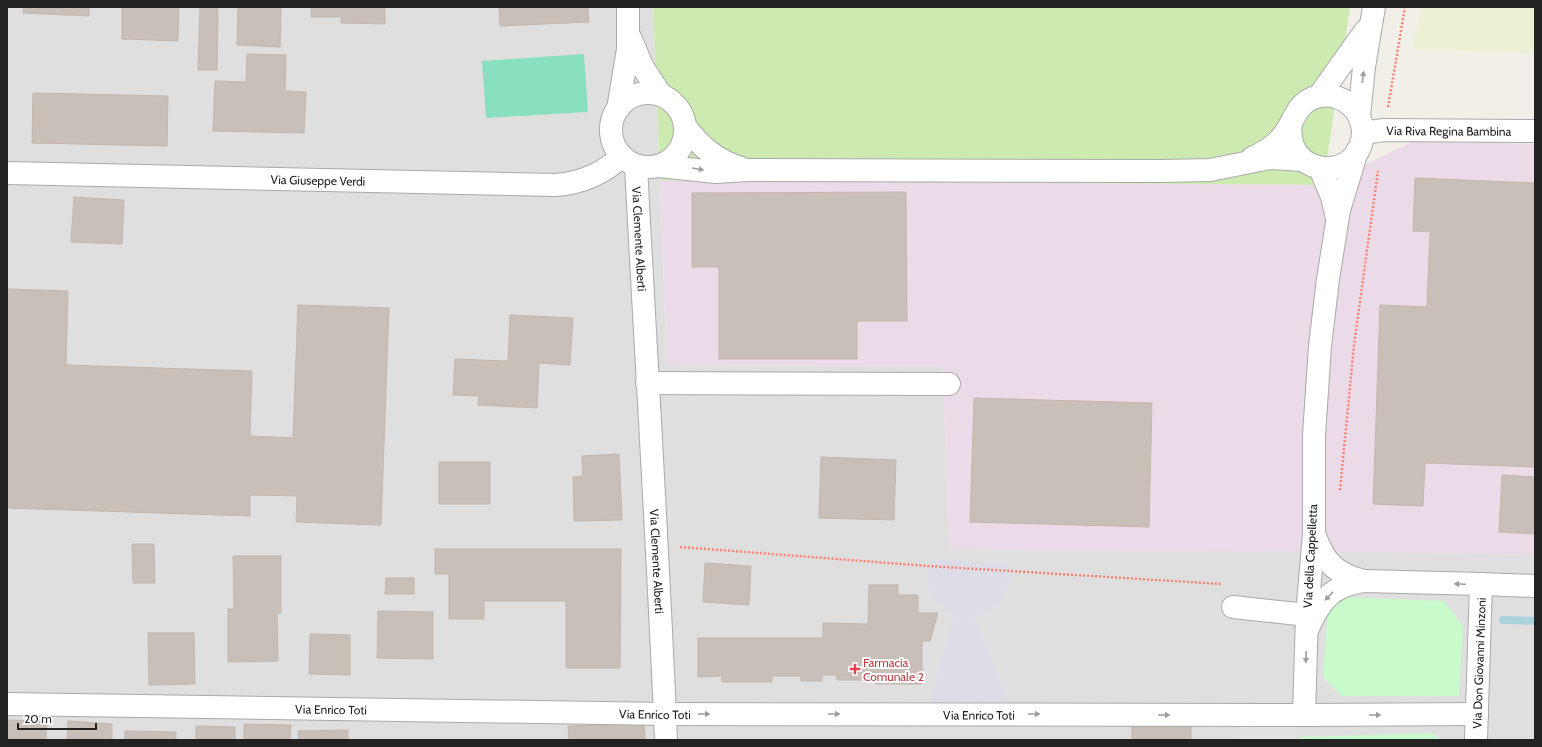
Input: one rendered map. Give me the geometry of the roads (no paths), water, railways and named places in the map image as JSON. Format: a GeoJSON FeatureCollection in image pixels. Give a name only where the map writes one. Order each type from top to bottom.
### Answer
{"type":"FeatureCollection","features":[{"type":"Feature","properties":{"kind":"street"},"geometry":{"type":"LineString","coordinates":[[628,7],[629,34],[626,72],[618,109],[613,119],[612,136],[615,147],[629,161],[648,168],[659,166],[671,160],[679,151],[684,140],[686,127]]}},
{"type":"Feature","properties":{"kind":"street","name":"Via della Cappelletta"},"geometry":{"type":"LineString","coordinates":[[1319,96],[1355,47],[1373,13]]}},
{"type":"Feature","properties":{"kind":"street","name":"Via della Cappelletta"},"geometry":{"type":"LineString","coordinates":[[1304,715],[1307,623],[1314,534],[1314,458],[1318,368],[1328,279],[1337,225],[1347,180],[1360,133],[1364,67],[1373,13]]}},
{"type":"Feature","properties":{"kind":"street"},"geometry":{"type":"LineString","coordinates":[[629,34],[642,66],[661,95]]}},
{"type":"Feature","properties":{"kind":"street"},"geometry":{"type":"LineString","coordinates":[[618,109],[626,100],[637,95],[649,93],[661,95],[671,101],[680,110],[686,127],[695,140],[713,155],[726,163],[748,170]]}},
{"type":"Feature","properties":{"kind":"street"},"geometry":{"type":"LineString","coordinates":[[659,166],[716,172],[748,170],[1196,170],[1224,168],[1270,158],[1332,168],[1343,164],[1360,133],[1352,106],[1342,99],[1331,96],[1319,96],[1309,100],[1299,108],[1282,137],[1271,148],[1238,164]]}},
{"type":"Feature","properties":{"kind":"street"},"geometry":{"type":"LineString","coordinates":[[1291,123],[1290,136],[1292,143],[1311,164]]}},
{"type":"Feature","properties":{"kind":"street","name":"Via Riva Regina Bambina"},"geometry":{"type":"LineString","coordinates":[[1360,133],[1384,130],[1535,131]]}},
{"type":"Feature","properties":{"kind":"street","name":"Via Giuseppe Verdi"},"geometry":{"type":"LineString","coordinates":[[7,173],[556,185],[578,182],[629,161]]}},
{"type":"Feature","properties":{"kind":"street","name":"Via Clemente Alberti"},"geometry":{"type":"LineString","coordinates":[[629,161],[647,383],[658,545],[666,740]]}},
{"type":"Feature","properties":{"kind":"street","name":"Via della Cappelletta"},"geometry":{"type":"LineString","coordinates":[[1311,164],[1332,197],[1337,225]]}},
{"type":"Feature","properties":{"kind":"street"},"geometry":{"type":"LineString","coordinates":[[647,383],[949,384]]}},
{"type":"Feature","properties":{"kind":"street"},"geometry":{"type":"LineString","coordinates":[[1314,534],[1323,557],[1330,565],[1354,579],[1364,581]]}},
{"type":"Feature","properties":{"kind":"street"},"geometry":{"type":"LineString","coordinates":[[1232,607],[1307,623],[1313,617],[1330,592],[1347,584],[1364,581]]}},
{"type":"Feature","properties":{"kind":"street","name":"Via Don Giovanni Minzoni"},"geometry":{"type":"LineString","coordinates":[[1364,581],[1481,584],[1476,740]]}},
{"type":"Feature","properties":{"kind":"street"},"geometry":{"type":"LineString","coordinates":[[1481,584],[1535,586]]}},
{"type":"Feature","properties":{"kind":"street","name":"Via Enrico Toti"},"geometry":{"type":"LineString","coordinates":[[7,704],[665,714],[1304,715]]}},
{"type":"Feature","properties":{"kind":"street"},"geometry":{"type":"LineString","coordinates":[[1304,715],[1477,714]]}},
{"type":"Feature","properties":{"kind":"waterway"},"geometry":{"type":"LineString","coordinates":[[1503,620],[1535,621]]}},
{"type":"Feature","properties":{"kind":"place","name":"Farmacia Comunale 2"},"geometry":{"type":"Point","coordinates":[855,669]}}]}
